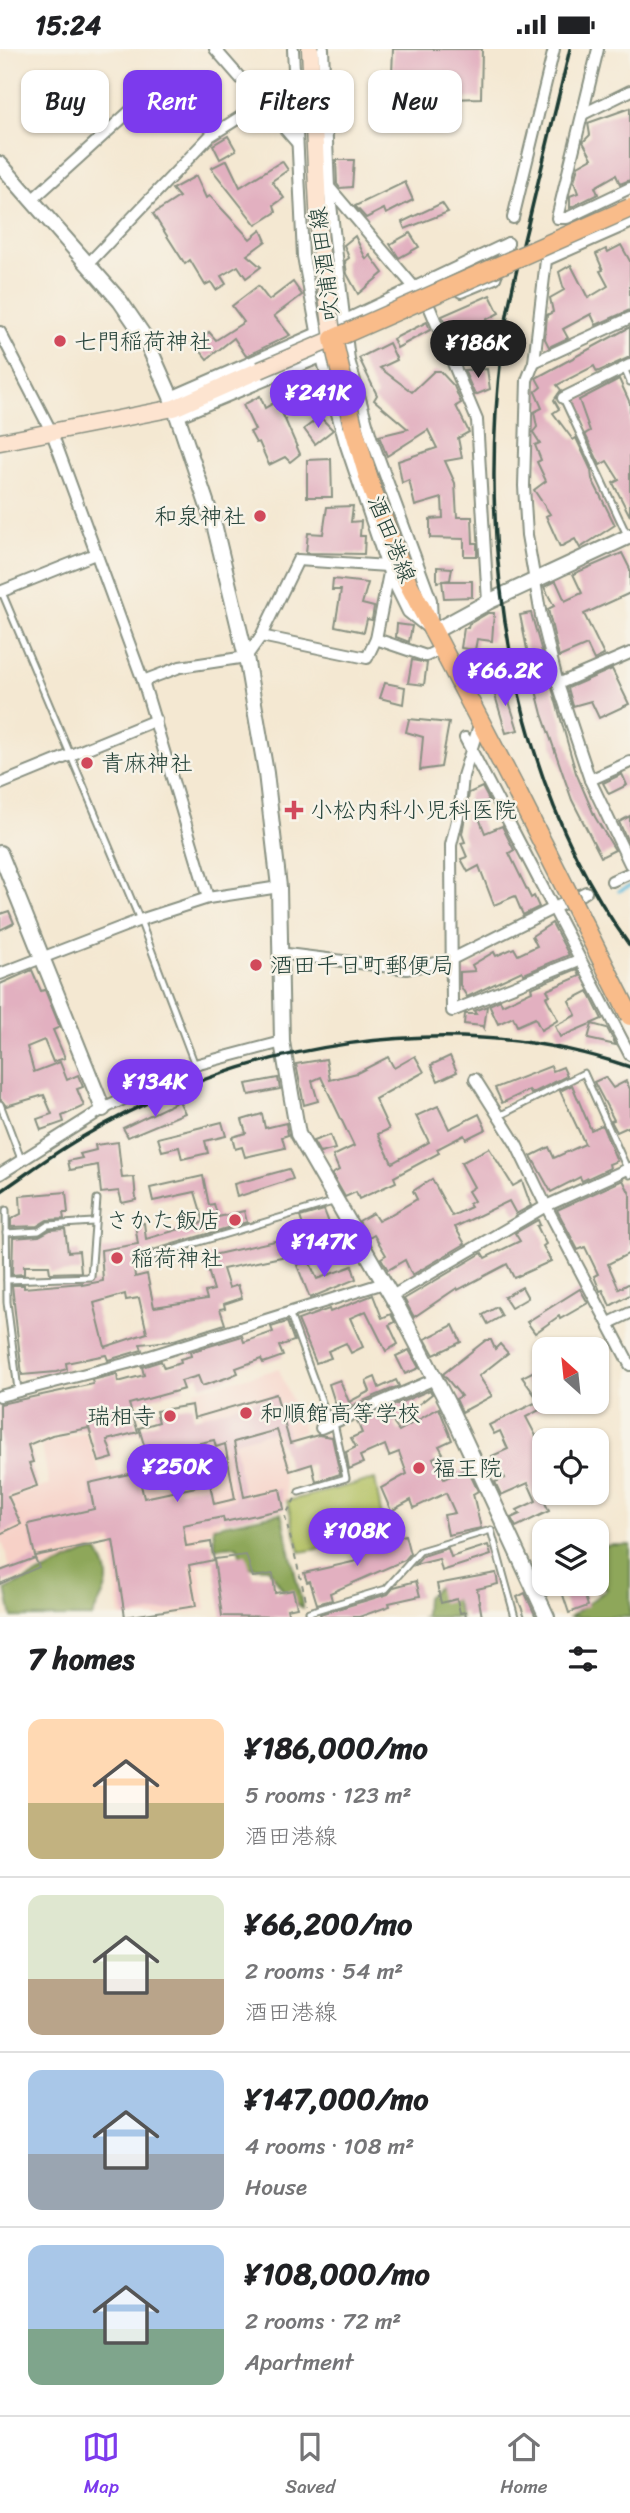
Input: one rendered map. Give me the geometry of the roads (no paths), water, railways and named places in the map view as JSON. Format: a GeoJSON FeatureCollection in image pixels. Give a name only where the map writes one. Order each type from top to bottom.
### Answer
{"type":"FeatureCollection","features":[{"type":"Feature","properties":{"kind":"main road","name":"吹浦酒田線"},"geometry":{"type":"LineString","coordinates":[[0,442],[174,407],[332,338],[320,246],[310,49]]}},
{"type":"Feature","properties":{"kind":"main road"},"geometry":{"type":"LineString","coordinates":[[332,338],[630,208]]}},
{"type":"Feature","properties":{"kind":"main road","name":"酒田港線"},"geometry":{"type":"LineString","coordinates":[[332,338],[372,490],[408,583],[630,1016]]}},
{"type":"Feature","properties":{"kind":"street"},"geometry":{"type":"LineString","coordinates":[[215,49],[236,74]]}},
{"type":"Feature","properties":{"kind":"street"},"geometry":{"type":"LineString","coordinates":[[293,49],[303,256],[431,600],[433,632]]}},
{"type":"Feature","properties":{"kind":"street"},"geometry":{"type":"LineString","coordinates":[[174,407],[322,358],[342,322],[330,187],[323,49]]}},
{"type":"Feature","properties":{"kind":"street"},"geometry":{"type":"LineString","coordinates":[[513,218],[554,49]]}},
{"type":"Feature","properties":{"kind":"street"},"geometry":{"type":"LineString","coordinates":[[598,49],[557,218],[567,218],[630,188]]}},
{"type":"Feature","properties":{"kind":"street"},"geometry":{"type":"LineString","coordinates":[[583,114],[630,91]]}},
{"type":"Feature","properties":{"kind":"street"},"geometry":{"type":"LineString","coordinates":[[32,200],[123,117]]}},
{"type":"Feature","properties":{"kind":"street"},"geometry":{"type":"LineString","coordinates":[[88,264],[210,136],[236,120]]}},
{"type":"Feature","properties":{"kind":"street"},"geometry":{"type":"LineString","coordinates":[[288,133],[297,143]]}},
{"type":"Feature","properties":{"kind":"street"},"geometry":{"type":"LineString","coordinates":[[0,164],[120,301],[145,336],[174,407],[215,528],[246,657],[272,810],[279,887],[282,1042],[298,1135],[392,1296],[435,1379],[547,1617]]}},
{"type":"Feature","properties":{"kind":"street"},"geometry":{"type":"LineString","coordinates":[[330,187],[414,287]]}},
{"type":"Feature","properties":{"kind":"street"},"geometry":{"type":"LineString","coordinates":[[564,251],[567,218]]}},
{"type":"Feature","properties":{"kind":"street"},"geometry":{"type":"LineString","coordinates":[[630,223],[546,260],[534,362],[527,380],[524,436],[527,535],[541,616],[558,684],[590,780],[630,864]]}},
{"type":"Feature","properties":{"kind":"street"},"geometry":{"type":"LineString","coordinates":[[174,407],[332,338],[429,306],[495,278],[508,243],[342,322],[332,338],[322,358],[345,443],[388,570],[408,612],[433,632]]}},
{"type":"Feature","properties":{"kind":"street"},"geometry":{"type":"LineString","coordinates":[[429,306],[477,420],[488,602]]}},
{"type":"Feature","properties":{"kind":"street"},"geometry":{"type":"LineString","coordinates":[[534,362],[630,318]]}},
{"type":"Feature","properties":{"kind":"street"},"geometry":{"type":"LineString","coordinates":[[0,332],[52,433],[143,681],[208,898]]}},
{"type":"Feature","properties":{"kind":"street"},"geometry":{"type":"LineString","coordinates":[[563,398],[627,367]]}},
{"type":"Feature","properties":{"kind":"street"},"geometry":{"type":"LineString","coordinates":[[433,632],[488,602],[629,538]]}},
{"type":"Feature","properties":{"kind":"street"},"geometry":{"type":"LineString","coordinates":[[1,590],[95,554]]}},
{"type":"Feature","properties":{"kind":"street"},"geometry":{"type":"LineString","coordinates":[[143,681],[180,667],[246,657],[261,636],[298,560],[388,570]]}},
{"type":"Feature","properties":{"kind":"street"},"geometry":{"type":"LineString","coordinates":[[261,636],[367,658],[376,639],[388,570]]}},
{"type":"Feature","properties":{"kind":"street"},"geometry":{"type":"LineString","coordinates":[[376,639],[426,656],[441,649]]}},
{"type":"Feature","properties":{"kind":"street"},"geometry":{"type":"LineString","coordinates":[[558,684],[630,653]]}},
{"type":"Feature","properties":{"kind":"street"},"geometry":{"type":"LineString","coordinates":[[0,784],[156,720]]}},
{"type":"Feature","properties":{"kind":"street"},"geometry":{"type":"LineString","coordinates":[[480,722],[463,776],[452,845],[452,1011],[579,960]]}},
{"type":"Feature","properties":{"kind":"street"},"geometry":{"type":"LineString","coordinates":[[465,738],[630,1055]]}},
{"type":"Feature","properties":{"kind":"street"},"geometry":{"type":"LineString","coordinates":[[590,780],[630,762]]}},
{"type":"Feature","properties":{"kind":"street"},"geometry":{"type":"LineString","coordinates":[[0,853],[103,1109]]}},
{"type":"Feature","properties":{"kind":"street"},"geometry":{"type":"LineString","coordinates":[[612,881],[630,873]]}},
{"type":"Feature","properties":{"kind":"street"},"geometry":{"type":"LineString","coordinates":[[0,974],[140,920],[208,898],[279,887]]}},
{"type":"Feature","properties":{"kind":"street"},"geometry":{"type":"LineString","coordinates":[[279,953],[407,969],[450,960],[586,892]]}},
{"type":"Feature","properties":{"kind":"street"},"geometry":{"type":"LineString","coordinates":[[0,1174],[103,1109],[195,1065],[282,1042]]}},
{"type":"Feature","properties":{"kind":"street"},"geometry":{"type":"LineString","coordinates":[[475,1079],[516,1144],[630,1365]]}},
{"type":"Feature","properties":{"kind":"street"},"geometry":{"type":"LineString","coordinates":[[392,1296],[546,1206],[629,1171]]}},
{"type":"Feature","properties":{"kind":"street"},"geometry":{"type":"LineString","coordinates":[[0,1396],[128,1363],[384,1283]]}},
{"type":"Feature","properties":{"kind":"street"},"geometry":{"type":"LineString","coordinates":[[609,1323],[630,1313]]}},
{"type":"Feature","properties":{"kind":"street"},"geometry":{"type":"LineString","coordinates":[[328,1425],[435,1379]]}},
{"type":"Feature","properties":{"kind":"lane"},"geometry":{"type":"LineString","coordinates":[[627,367],[630,382]]}},
{"type":"Feature","properties":{"kind":"lane"},"geometry":{"type":"LineString","coordinates":[[563,398],[629,538]]}},
{"type":"Feature","properties":{"kind":"lane"},"geometry":{"type":"LineString","coordinates":[[1,590],[140,920],[195,1065]]}},
{"type":"Feature","properties":{"kind":"lane"},"geometry":{"type":"LineString","coordinates":[[499,1116],[584,1073],[629,1171]]}},
{"type":"Feature","properties":{"kind":"lane"},"geometry":{"type":"LineString","coordinates":[[0,1104],[22,1159]]}},
{"type":"Feature","properties":{"kind":"lane"},"geometry":{"type":"LineString","coordinates":[[7,1280],[91,1277],[93,1222],[97,1199]]}},
{"type":"Feature","properties":{"kind":"lane"},"geometry":{"type":"LineString","coordinates":[[152,1256],[337,1201]]}},
{"type":"Feature","properties":{"kind":"lane"},"geometry":{"type":"LineString","coordinates":[[6,1210],[7,1280],[3,1302],[18,1390]]}},
{"type":"Feature","properties":{"kind":"lane"},"geometry":{"type":"LineString","coordinates":[[6,1233],[39,1231],[48,1225],[93,1222]]}},
{"type":"Feature","properties":{"kind":"lane"},"geometry":{"type":"LineString","coordinates":[[289,1312],[346,1478],[299,1492]]}},
{"type":"Feature","properties":{"kind":"lane"},"geometry":{"type":"LineString","coordinates":[[309,1614],[386,1588],[420,1551],[491,1530],[515,1617]]}},
{"type":"Feature","properties":{"kind":"waterway"},"geometry":{"type":"LineString","coordinates":[[619,891],[630,886]]}},
{"type":"Feature","properties":{"kind":"railway"},"geometry":{"type":"LineString","coordinates":[[570,49],[504,332],[495,424],[495,502],[500,581],[512,660],[530,737],[556,811],[589,881],[630,946]]}},
{"type":"Feature","properties":{"kind":"railway"},"geometry":{"type":"LineString","coordinates":[[0,1192],[73,1142],[146,1104],[212,1077],[280,1057],[350,1043],[421,1037],[492,1039],[562,1049],[630,1067]]}},
{"type":"Feature","properties":{"kind":"place","name":"七門稲荷神社"},"geometry":{"type":"Point","coordinates":[60,341]}},
{"type":"Feature","properties":{"kind":"place","name":"和泉神社"},"geometry":{"type":"Point","coordinates":[260,516]}},
{"type":"Feature","properties":{"kind":"place","name":"青麻神社"},"geometry":{"type":"Point","coordinates":[87,763]}},
{"type":"Feature","properties":{"kind":"place","name":"小松内科小児科医院"},"geometry":{"type":"Point","coordinates":[294,810]}},
{"type":"Feature","properties":{"kind":"place","name":"酒田千日町郵便局"},"geometry":{"type":"Point","coordinates":[256,965]}},
{"type":"Feature","properties":{"kind":"place","name":"さかた飯店"},"geometry":{"type":"Point","coordinates":[235,1220]}},
{"type":"Feature","properties":{"kind":"place","name":"稲荷神社"},"geometry":{"type":"Point","coordinates":[117,1258]}},
{"type":"Feature","properties":{"kind":"place","name":"和順館高等学校"},"geometry":{"type":"Point","coordinates":[246,1413]}},
{"type":"Feature","properties":{"kind":"place","name":"瑞相寺"},"geometry":{"type":"Point","coordinates":[170,1416]}},
{"type":"Feature","properties":{"kind":"place","name":"福王院"},"geometry":{"type":"Point","coordinates":[419,1468]}}]}
